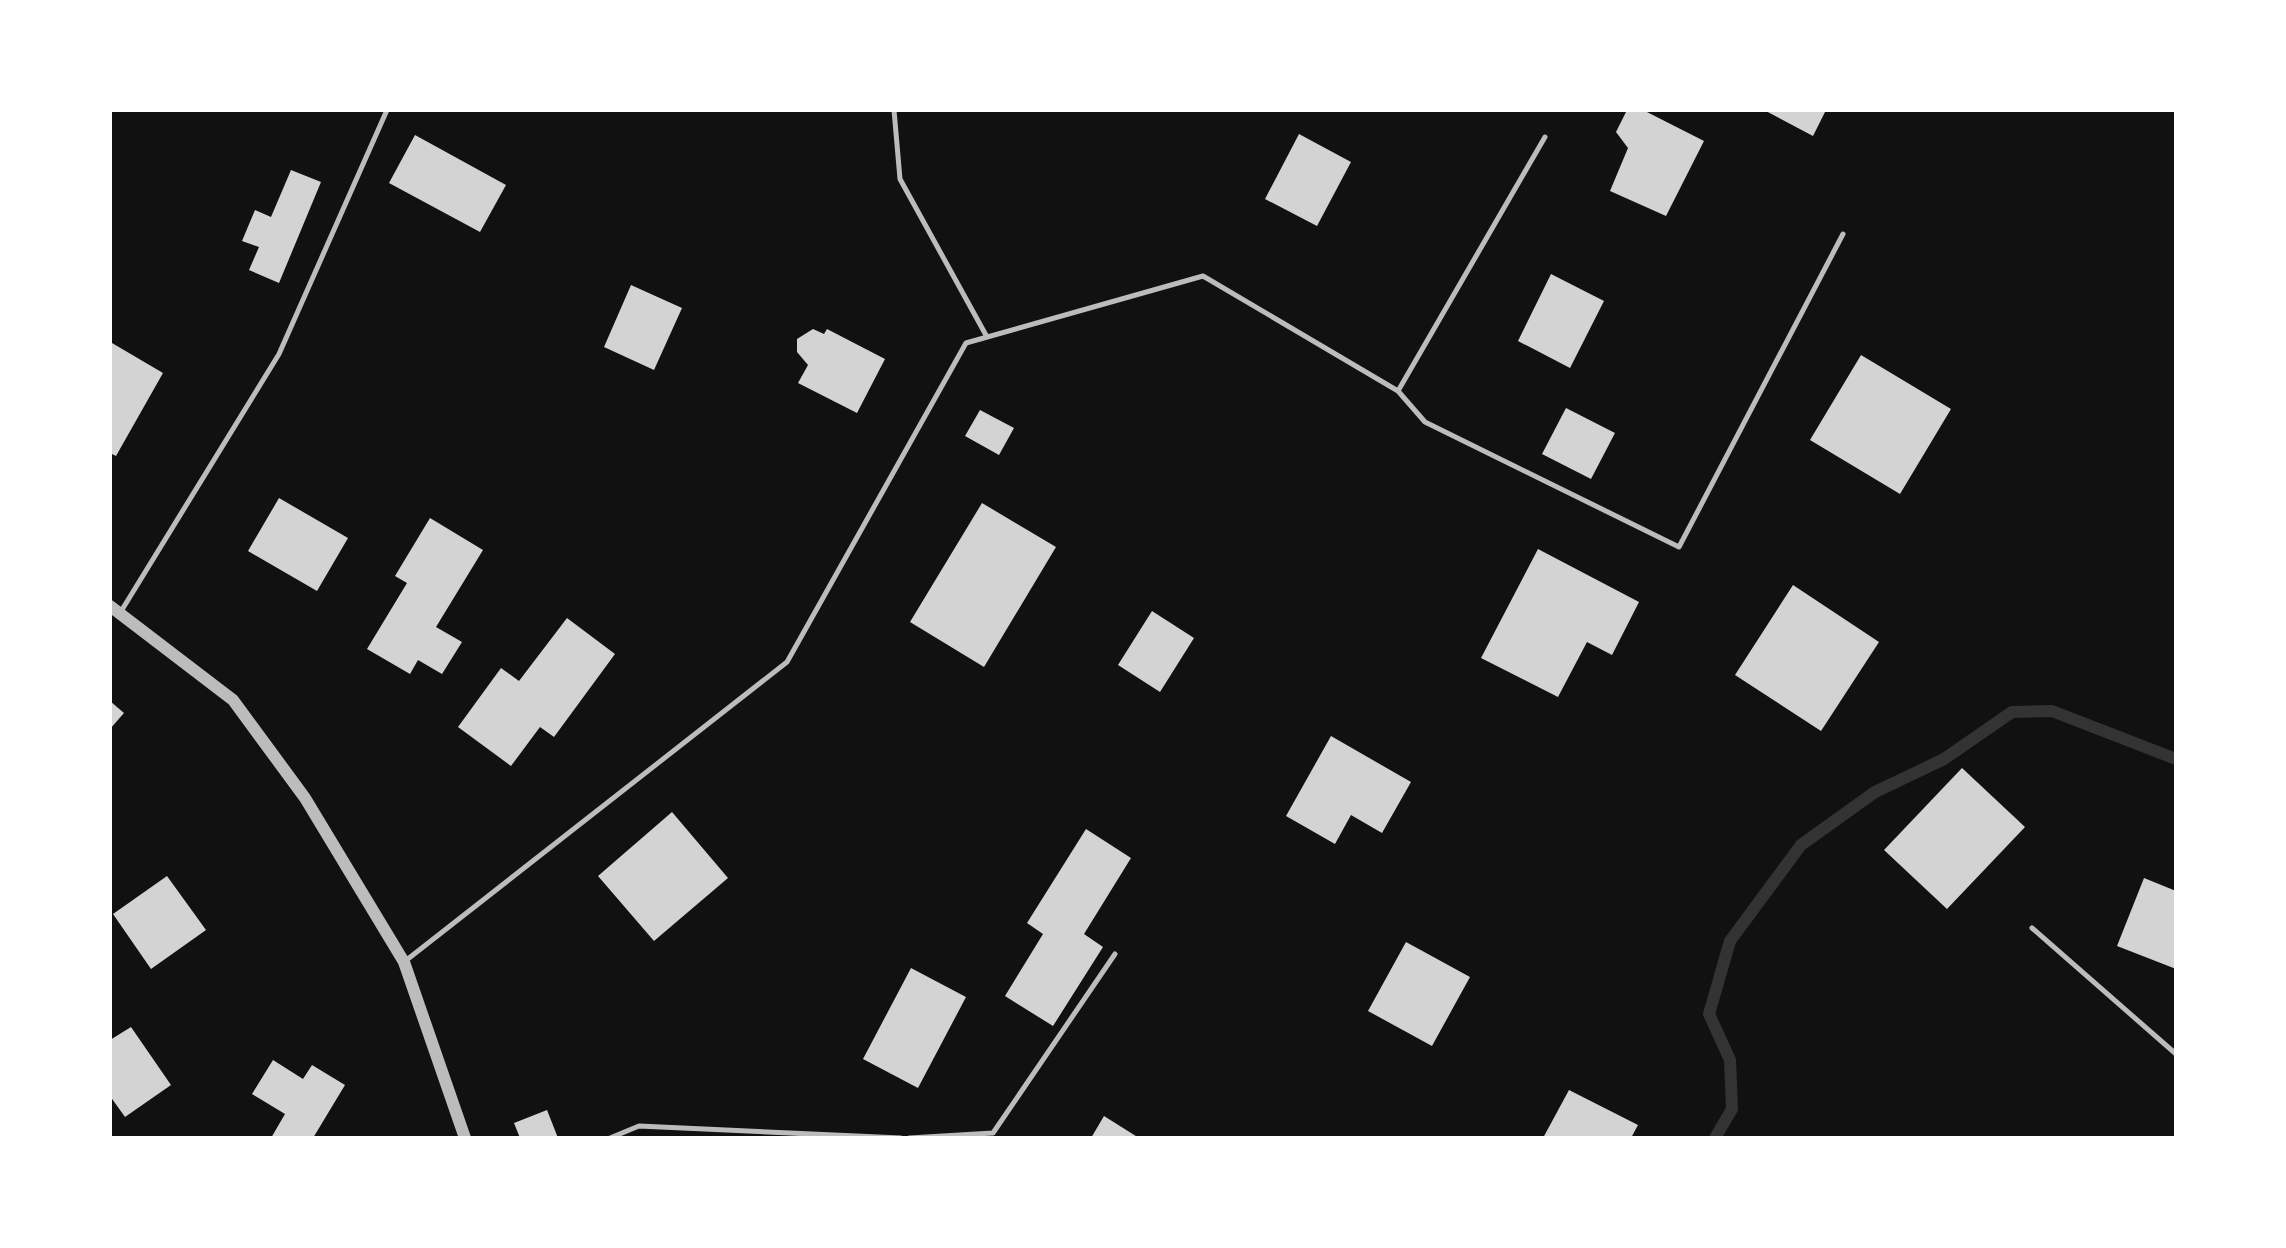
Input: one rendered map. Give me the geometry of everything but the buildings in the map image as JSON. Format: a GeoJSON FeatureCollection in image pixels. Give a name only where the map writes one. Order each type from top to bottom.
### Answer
{"type":"FeatureCollection","features":[{"type":"Feature","properties":{"kind":"street"},"geometry":{"type":"LineString","coordinates":[[115,610],[233,700],[305,798],[404,962],[465,1138]]}},
{"type":"Feature","properties":{"kind":"lane"},"geometry":{"type":"LineString","coordinates":[[115,610],[279,354],[387,110]]}},
{"type":"Feature","properties":{"kind":"lane"},"geometry":{"type":"LineString","coordinates":[[894,110],[900,179],[987,337]]}},
{"type":"Feature","properties":{"kind":"lane"},"geometry":{"type":"LineString","coordinates":[[1398,391],[1545,137]]}},
{"type":"Feature","properties":{"kind":"lane"},"geometry":{"type":"LineString","coordinates":[[404,962],[787,662],[966,343],[1203,276],[1398,391],[1425,422],[1679,547],[1843,234]]}},
{"type":"Feature","properties":{"kind":"lane"},"geometry":{"type":"LineString","coordinates":[[2032,928],[2176,1054]]}},
{"type":"Feature","properties":{"kind":"lane"},"geometry":{"type":"LineString","coordinates":[[909,1138],[993,1133],[1115,954]]}},
{"type":"Feature","properties":{"kind":"lane"},"geometry":{"type":"LineString","coordinates":[[610,1138],[639,1126],[901,1138]]}},
{"type":"Feature","properties":{"kind":"waterway"},"geometry":{"type":"LineString","coordinates":[[1715,1138],[1732,1109],[1730,1060],[1709,1014],[1730,941],[1801,845],[1875,792],[1944,759],[2012,712],[2052,711],[2176,759]]}}]}
